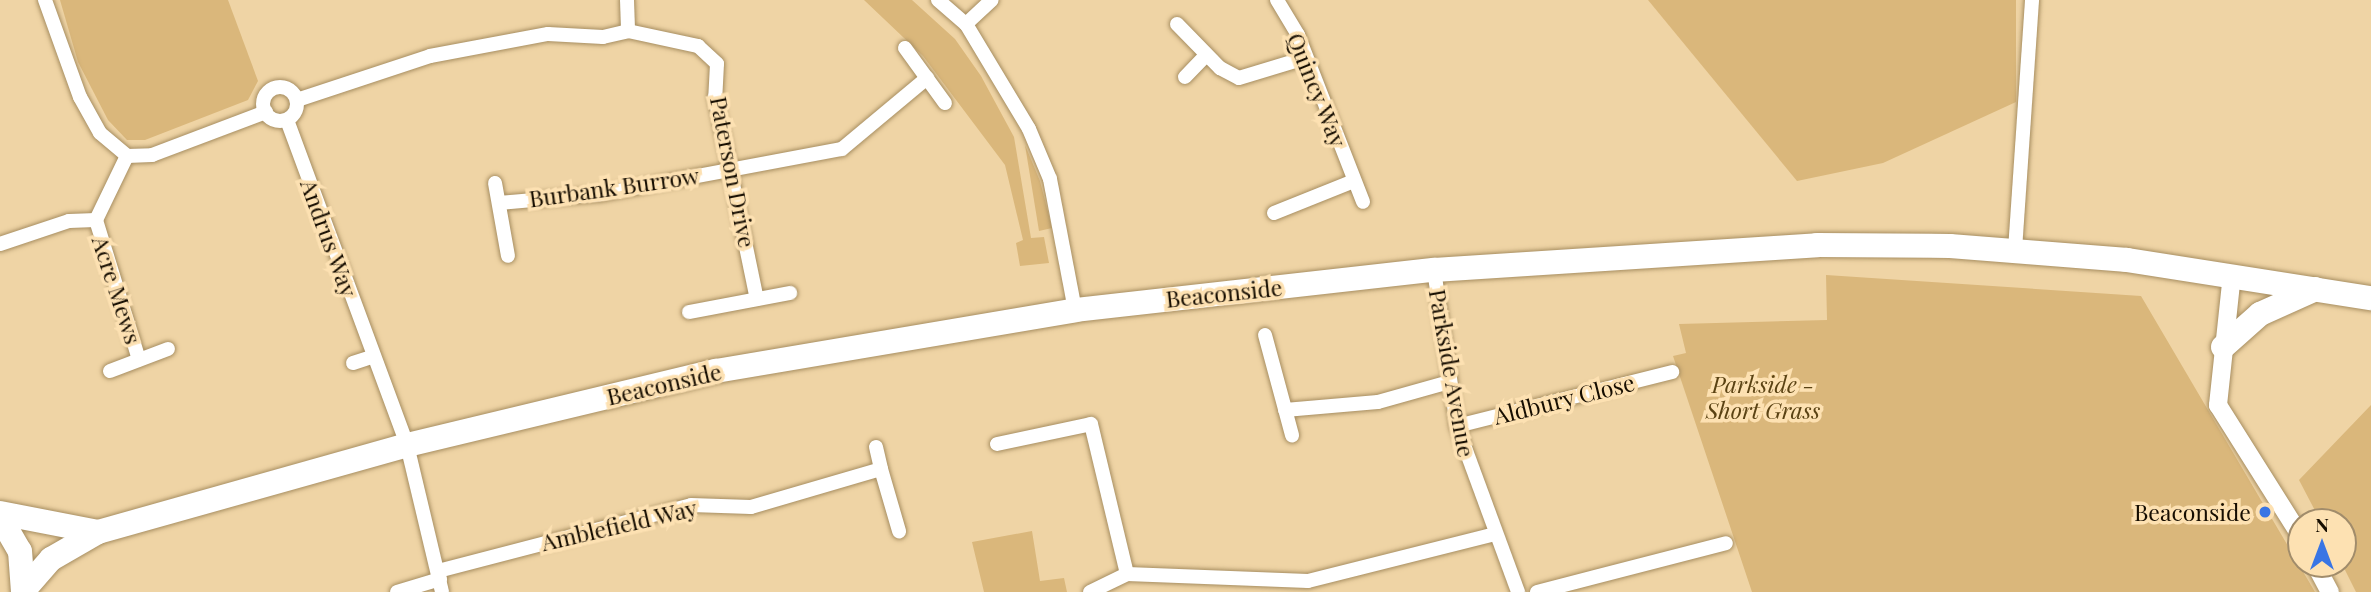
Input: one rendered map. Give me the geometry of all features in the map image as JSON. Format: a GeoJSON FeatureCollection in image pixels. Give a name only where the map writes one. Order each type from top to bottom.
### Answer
{"type":"FeatureCollection","features":[{"type":"Feature","properties":{"kind":"highway","name":"Beaconside"},"geometry":{"type":"LineString","coordinates":[[23,591],[51,559],[97,532],[407,446],[716,371],[1074,310],[1434,270],[1818,245],[2015,250],[2232,274],[2371,298]]}},
{"type":"Feature","properties":{"kind":"highway"},"geometry":{"type":"LineString","coordinates":[[2223,347],[2260,314],[2316,289]]}},
{"type":"Feature","properties":{"kind":"highway","name":"Beaconside"},"geometry":{"type":"LineString","coordinates":[[0,515],[97,532]]}},
{"type":"Feature","properties":{"kind":"highway"},"geometry":{"type":"LineString","coordinates":[[0,515],[20,551],[23,591]]}},
{"type":"Feature","properties":{"kind":"street"},"geometry":{"type":"LineString","coordinates":[[45,0],[80,97],[100,133],[127,156],[152,155],[266,112],[287,120],[297,100],[285,88],[273,89],[264,102],[266,112]]}},
{"type":"Feature","properties":{"kind":"street"},"geometry":{"type":"LineString","coordinates":[[627,0],[628,31]]}},
{"type":"Feature","properties":{"kind":"street"},"geometry":{"type":"LineString","coordinates":[[938,0],[966,24],[1003,78],[1050,179],[1074,310]]}},
{"type":"Feature","properties":{"kind":"street"},"geometry":{"type":"LineString","coordinates":[[966,24],[992,0]]}},
{"type":"Feature","properties":{"kind":"street","name":"Quincy Way"},"geometry":{"type":"LineString","coordinates":[[1277,0],[1305,58],[1363,202]]}},
{"type":"Feature","properties":{"kind":"street"},"geometry":{"type":"LineString","coordinates":[[2015,250],[2024,152],[2032,0]]}},
{"type":"Feature","properties":{"kind":"street"},"geometry":{"type":"LineString","coordinates":[[1177,24],[1206,55],[1239,78],[1305,58]]}},
{"type":"Feature","properties":{"kind":"street","name":"Paterson Drive"},"geometry":{"type":"LineString","coordinates":[[297,100],[451,52],[548,34],[603,37],[628,31],[712,53],[729,171],[757,299]]}},
{"type":"Feature","properties":{"kind":"street"},"geometry":{"type":"LineString","coordinates":[[905,48],[945,103]]}},
{"type":"Feature","properties":{"kind":"street"},"geometry":{"type":"LineString","coordinates":[[1185,77],[1206,55]]}},
{"type":"Feature","properties":{"kind":"street","name":"Burbank Burrow"},"geometry":{"type":"LineString","coordinates":[[499,203],[601,194],[842,149],[927,78]]}},
{"type":"Feature","properties":{"kind":"street","name":"Andrus Way"},"geometry":{"type":"LineString","coordinates":[[287,120],[371,357],[407,446]]}},
{"type":"Feature","properties":{"kind":"street","name":"Acre Mews"},"geometry":{"type":"LineString","coordinates":[[127,156],[96,220],[139,360]]}},
{"type":"Feature","properties":{"kind":"street"},"geometry":{"type":"LineString","coordinates":[[1274,213],[1354,181]]}},
{"type":"Feature","properties":{"kind":"street","name":"Burbank Burrow"},"geometry":{"type":"LineString","coordinates":[[495,183],[508,256]]}},
{"type":"Feature","properties":{"kind":"street","name":"Acre Mews"},"geometry":{"type":"LineString","coordinates":[[0,244],[69,221],[96,220]]}},
{"type":"Feature","properties":{"kind":"street","name":"Parkside Avenue"},"geometry":{"type":"LineString","coordinates":[[1434,270],[1457,426],[1518,592]]}},
{"type":"Feature","properties":{"kind":"street"},"geometry":{"type":"LineString","coordinates":[[2232,274],[2218,405],[2287,515]]}},
{"type":"Feature","properties":{"kind":"street"},"geometry":{"type":"LineString","coordinates":[[689,312],[790,293]]}},
{"type":"Feature","properties":{"kind":"street"},"geometry":{"type":"LineString","coordinates":[[1265,335],[1292,435]]}},
{"type":"Feature","properties":{"kind":"street","name":"Acre Mews"},"geometry":{"type":"LineString","coordinates":[[110,371],[169,349]]}},
{"type":"Feature","properties":{"kind":"street"},"geometry":{"type":"LineString","coordinates":[[353,363],[371,357]]}},
{"type":"Feature","properties":{"kind":"street","name":"Aldbury Close"},"geometry":{"type":"LineString","coordinates":[[1457,426],[1672,372]]}},
{"type":"Feature","properties":{"kind":"street"},"geometry":{"type":"LineString","coordinates":[[1285,410],[1378,402],[1449,382]]}},
{"type":"Feature","properties":{"kind":"street"},"geometry":{"type":"LineString","coordinates":[[997,444],[1091,424],[1127,574]]}},
{"type":"Feature","properties":{"kind":"street"},"geometry":{"type":"LineString","coordinates":[[407,446],[440,581]]}},
{"type":"Feature","properties":{"kind":"street"},"geometry":{"type":"LineString","coordinates":[[876,447],[900,531]]}},
{"type":"Feature","properties":{"kind":"street","name":"Amblefield Way"},"geometry":{"type":"LineString","coordinates":[[397,592],[691,505],[751,507],[881,469]]}},
{"type":"Feature","properties":{"kind":"street"},"geometry":{"type":"LineString","coordinates":[[1090,592],[1127,574],[1308,581],[1495,534]]}},
{"type":"Feature","properties":{"kind":"street"},"geometry":{"type":"LineString","coordinates":[[1537,592],[1726,543]]}},
{"type":"Feature","properties":{"kind":"street"},"geometry":{"type":"LineString","coordinates":[[1217,577],[1221,592]]}},
{"type":"Feature","properties":{"kind":"green space"},"geometry":{"type":"Polygon","coordinates":[[[60,0],[228,0],[258,81],[248,100],[145,140],[127,140],[108,120],[78,62],[60,0]]]}},
{"type":"Feature","properties":{"kind":"green space"},"geometry":{"type":"Polygon","coordinates":[[[864,0],[912,0],[955,39],[981,76],[1014,137],[1031,238],[1044,237],[1049,263],[1020,266],[1016,243],[1023,240],[1005,165],[923,56],[864,0]]]}},
{"type":"Feature","properties":{"kind":"green space"},"geometry":{"type":"Polygon","coordinates":[[[1648,0],[2016,0],[2016,102],[1883,163],[1797,181],[1648,0]]]}},
{"type":"Feature","properties":{"kind":"green space"},"geometry":{"type":"Polygon","coordinates":[[[1025,145],[1040,181],[1052,228],[1039,231],[1025,145]]]}},
{"type":"Feature","properties":{"kind":"green space","name":"Parkside - Short Grass"},"geometry":{"type":"Polygon","coordinates":[[[1826,275],[2141,296],[2287,544],[2287,578],[2307,578],[2315,592],[1752,592],[1673,356],[1686,353],[1679,324],[1827,320],[1826,275]]]}},
{"type":"Feature","properties":{"kind":"green space"},"geometry":{"type":"Polygon","coordinates":[[[2371,405],[2371,592],[2356,592],[2349,578],[2357,578],[2357,508],[2314,508],[2299,480],[2371,405]]]}},
{"type":"Feature","properties":{"kind":"green space"},"geometry":{"type":"Polygon","coordinates":[[[1032,531],[1040,581],[1064,578],[1067,592],[984,592],[972,542],[1032,531]]]}},
{"type":"Feature","properties":{"kind":"place","name":"Beaconside"},"geometry":{"type":"Point","coordinates":[2265,512]}}]}
